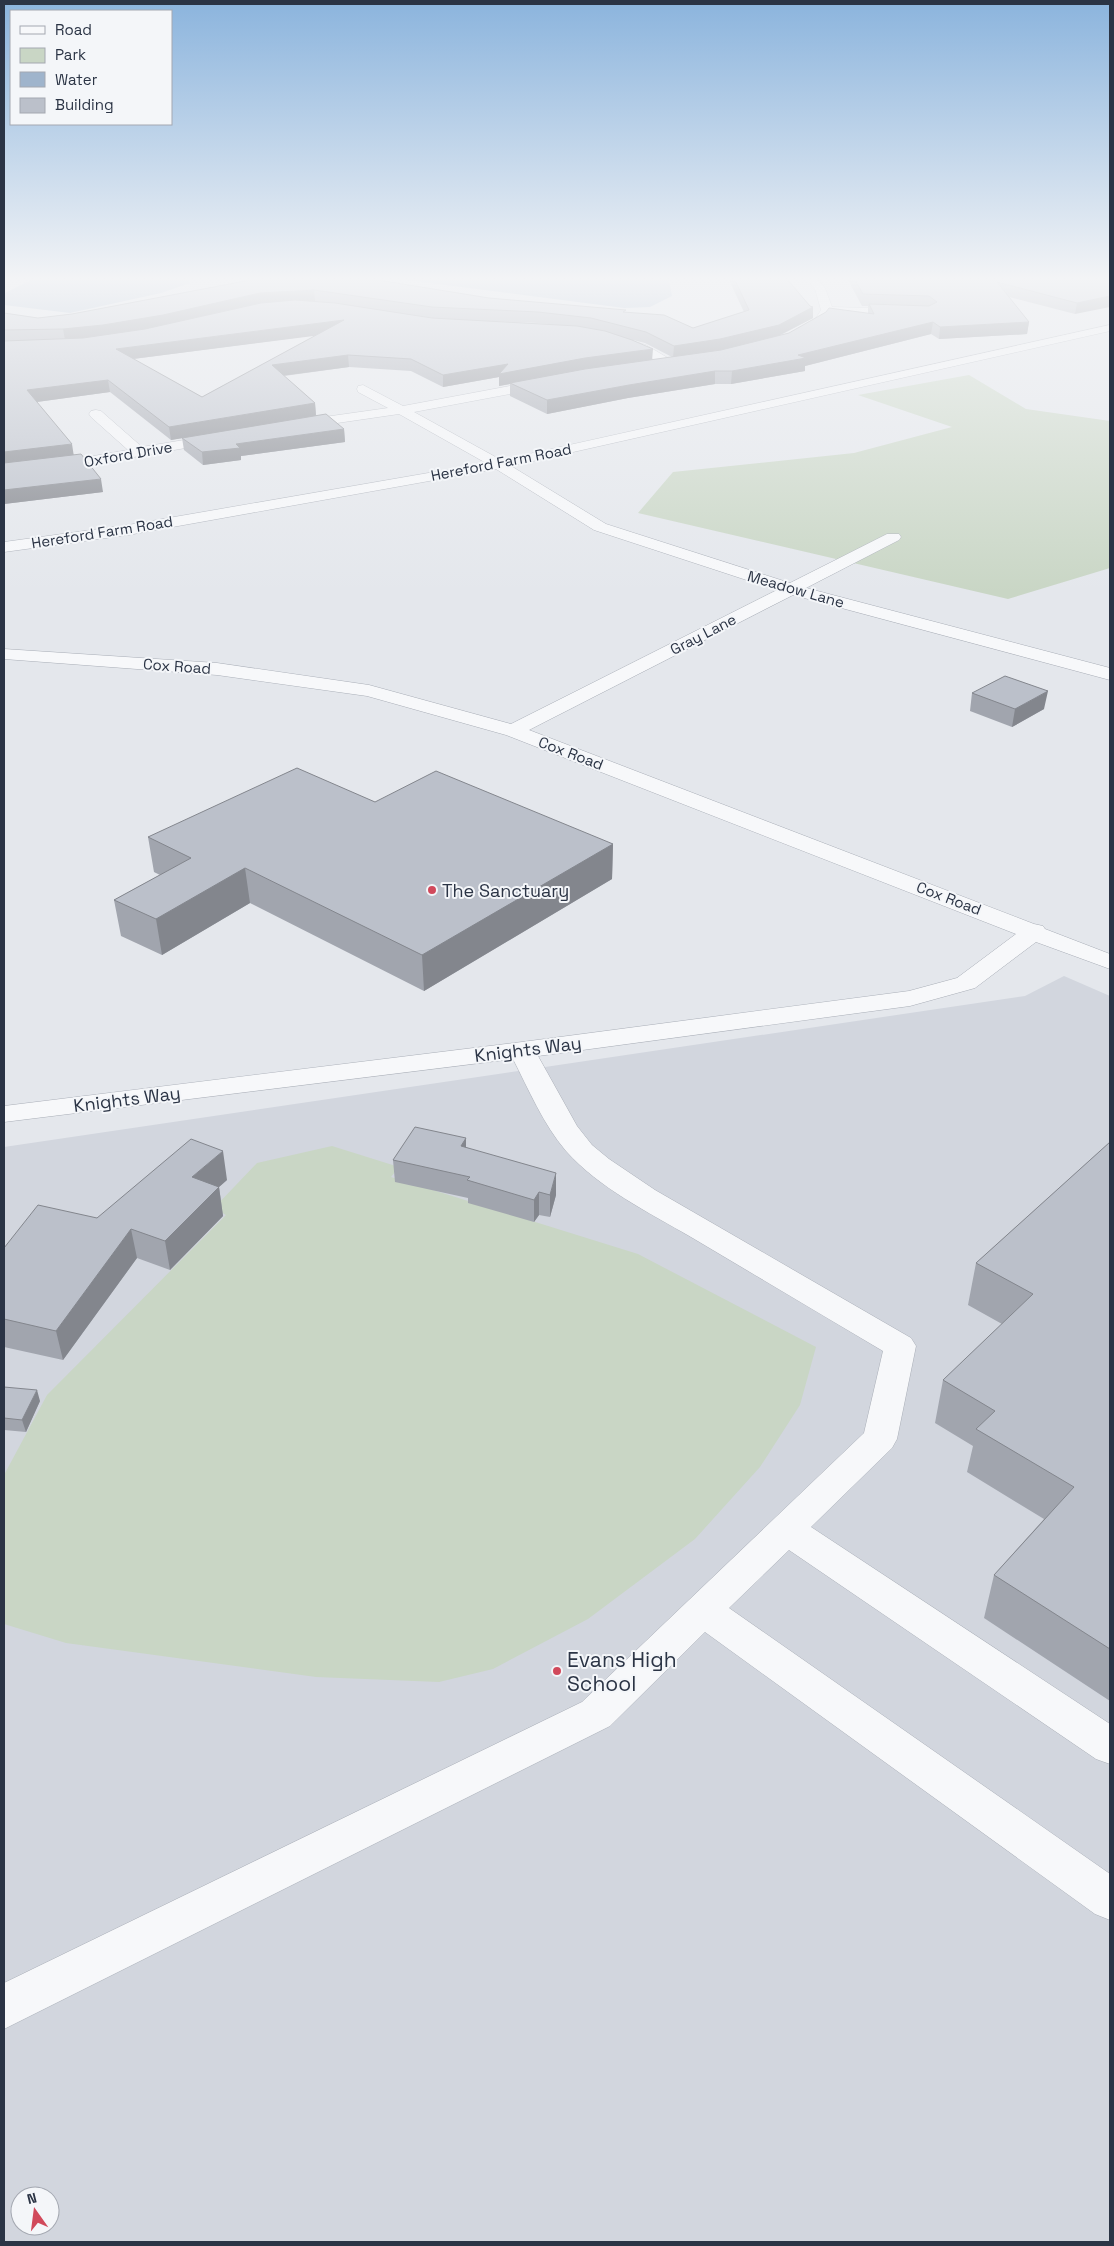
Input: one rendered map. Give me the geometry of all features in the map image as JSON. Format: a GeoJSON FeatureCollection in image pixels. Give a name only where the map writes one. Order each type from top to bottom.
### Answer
{"type":"FeatureCollection","features":[{"type":"Feature","properties":{"kind":"street"},"geometry":{"type":"LineString","coordinates":[[281,428],[401,410],[542,384]]}},
{"type":"Feature","properties":{"kind":"street","name":"Hereford Farm Road"},"geometry":{"type":"LineString","coordinates":[[4,547],[128,530],[497,465],[860,384]]}},
{"type":"Feature","properties":{"kind":"street","name":"Meadow Lane"},"geometry":{"type":"LineString","coordinates":[[363,389],[497,465],[600,527],[791,589],[1110,674]]}},
{"type":"Feature","properties":{"kind":"street"},"geometry":{"type":"LineString","coordinates":[[96,414],[139,452]]}},
{"type":"Feature","properties":{"kind":"street","name":"Oxford Drive"},"geometry":{"type":"LineString","coordinates":[[4,472],[82,462],[234,436]]}},
{"type":"Feature","properties":{"kind":"street","name":"Gray Lane"},"geometry":{"type":"LineString","coordinates":[[513,731],[892,537]]}},
{"type":"Feature","properties":{"kind":"street","name":"Cox Road"},"geometry":{"type":"LineString","coordinates":[[4,654],[217,669],[350,688],[369,691],[513,731],[1110,962]]}},
{"type":"Feature","properties":{"kind":"street","name":"Knights Way"},"geometry":{"type":"LineString","coordinates":[[4,1114],[522,1050],[910,998],[966,983],[1034,931]]}},
{"type":"Feature","properties":{"kind":"street"},"geometry":{"type":"LineString","coordinates":[[4,2007],[596,1714],[880,1439],[900,1346],[645,1197],[604,1170],[576,1143],[554,1112],[522,1050]]}},
{"type":"Feature","properties":{"kind":"street"},"geometry":{"type":"LineString","coordinates":[[786,1530],[1110,1746]]}},
{"type":"Feature","properties":{"kind":"street"},"geometry":{"type":"LineString","coordinates":[[703,1610],[1110,1898]]}},
{"type":"Feature","properties":{"kind":"shaded area","name":"Evans High School"},"geometry":{"type":"Polygon","coordinates":[[[1064,976],[1110,996],[1110,2242],[5,2242],[4,1147],[1025,996],[1064,976]]]}},
{"type":"Feature","properties":{"kind":"green space"},"geometry":{"type":"Polygon","coordinates":[[[920,384],[984,384],[1026,409],[1110,421],[1110,568],[1008,599],[638,513],[673,472],[854,453],[952,427],[858,395],[920,384]]]}},
{"type":"Feature","properties":{"kind":"green space"},"geometry":{"type":"Polygon","coordinates":[[[332,1146],[399,1167],[391,1177],[638,1254],[816,1347],[800,1405],[760,1467],[695,1539],[588,1619],[493,1669],[439,1682],[316,1677],[66,1643],[4,1624],[4,1475],[47,1395],[226,1215],[214,1208],[257,1163],[332,1146]]]}},
{"type":"Feature","properties":{"kind":"building"},"geometry":{"type":"Polygon","coordinates":[[[4,384],[77,384],[27,390],[72,444],[4,452],[4,384]]]}},
{"type":"Feature","properties":{"kind":"building"},"geometry":{"type":"Polygon","coordinates":[[[113,384],[178,384],[202,397],[226,384],[293,384],[315,403],[169,427],[113,384]]]}},
{"type":"Feature","properties":{"kind":"building"},"geometry":{"type":"Polygon","coordinates":[[[512,384],[636,384],[629,385],[547,400],[512,384]]]}},
{"type":"Feature","properties":{"kind":"building"},"geometry":{"type":"Polygon","coordinates":[[[326,414],[344,429],[236,444],[240,448],[202,452],[182,438],[326,414]]]}},
{"type":"Feature","properties":{"kind":"building"},"geometry":{"type":"Polygon","coordinates":[[[81,454],[101,479],[4,490],[4,463],[81,454]]]}},
{"type":"Feature","properties":{"kind":"building"},"geometry":{"type":"Polygon","coordinates":[[[1005,676],[1048,691],[1015,709],[972,693],[1005,676]]]}},
{"type":"Feature","properties":{"kind":"building"},"geometry":{"type":"Polygon","coordinates":[[[297,768],[375,802],[436,771],[613,844],[422,955],[245,868],[156,919],[114,900],[191,858],[148,837],[297,768]]]}},
{"type":"Feature","properties":{"kind":"building"},"geometry":{"type":"Polygon","coordinates":[[[415,1127],[466,1138],[461,1146],[556,1173],[550,1195],[539,1192],[534,1200],[467,1180],[470,1177],[393,1160],[415,1127]]]}},
{"type":"Feature","properties":{"kind":"building"},"geometry":{"type":"Polygon","coordinates":[[[191,1139],[223,1151],[192,1177],[219,1187],[165,1241],[131,1229],[56,1331],[4,1319],[4,1248],[38,1205],[97,1218],[191,1139]]]}},
{"type":"Feature","properties":{"kind":"building"},"geometry":{"type":"Polygon","coordinates":[[[1110,1142],[1110,1649],[994,1575],[1074,1487],[976,1429],[995,1411],[943,1380],[1033,1294],[976,1263],[1110,1142]]]}},
{"type":"Feature","properties":{"kind":"building"},"geometry":{"type":"Polygon","coordinates":[[[4,1387],[37,1390],[22,1420],[4,1418],[4,1387]]]}},
{"type":"Feature","properties":{"kind":"place","name":"The Sanctuary"},"geometry":{"type":"Point","coordinates":[432,890]}},
{"type":"Feature","properties":{"kind":"place","name":"Evans High School"},"geometry":{"type":"Point","coordinates":[557,1671]}}]}
